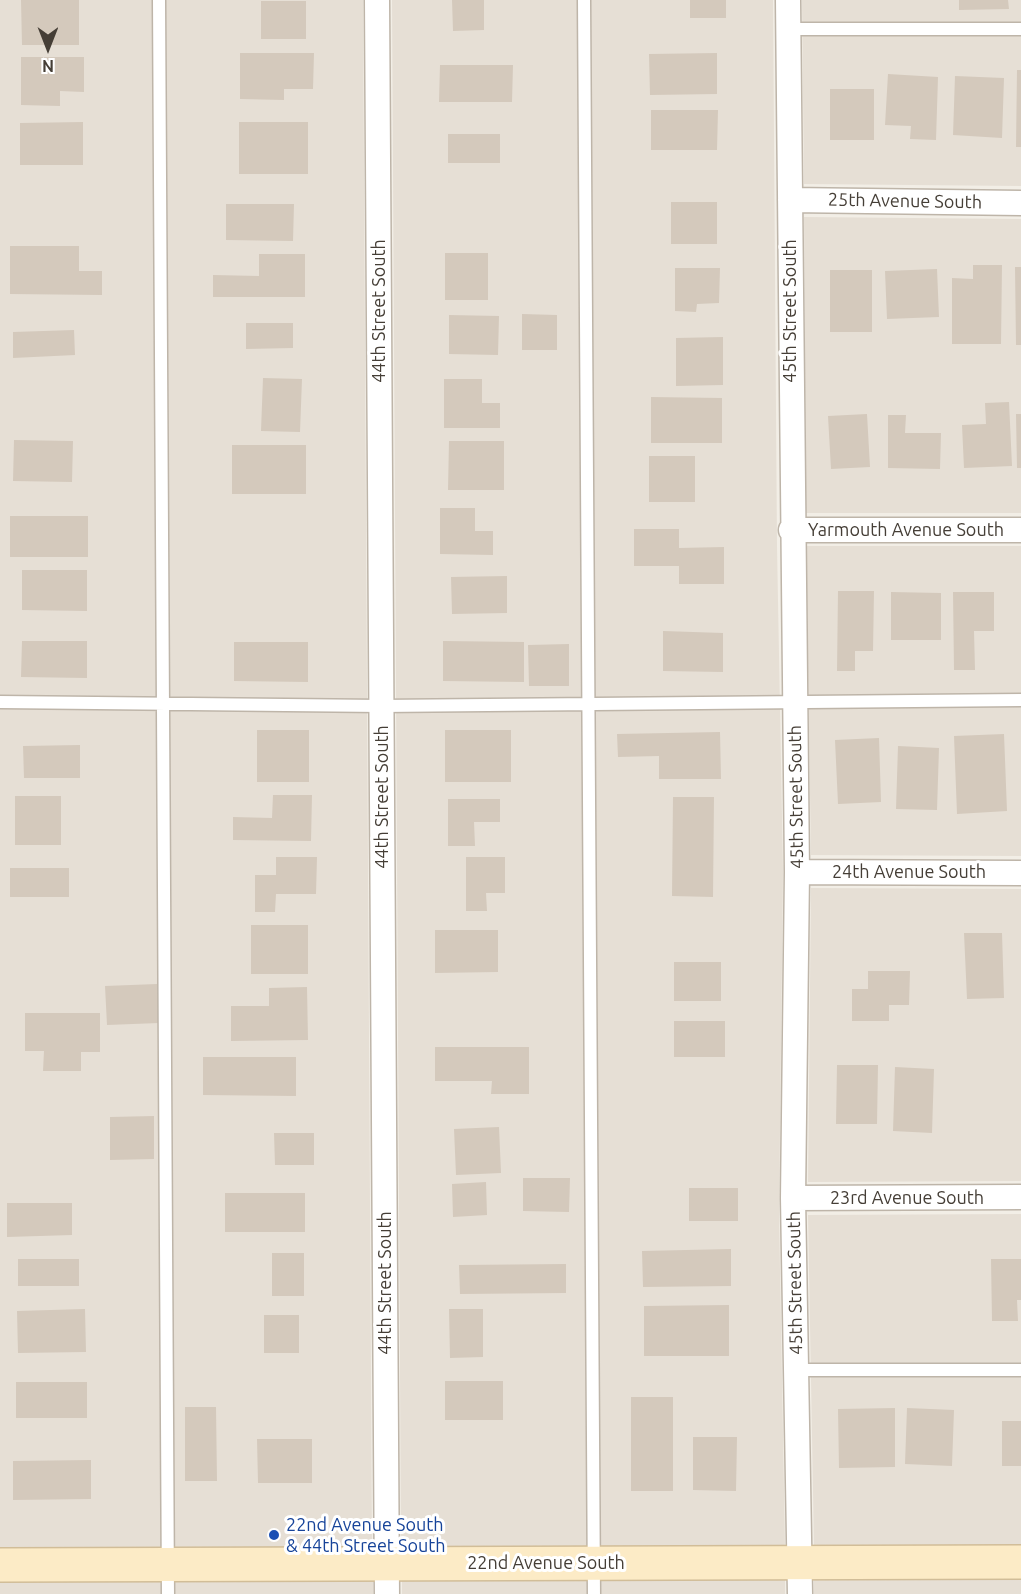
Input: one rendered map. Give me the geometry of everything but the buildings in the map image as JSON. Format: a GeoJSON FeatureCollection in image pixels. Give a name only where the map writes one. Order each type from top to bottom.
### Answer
{"type":"FeatureCollection","features":[{"type":"Feature","properties":{"kind":"main road","name":"22nd Avenue South"},"geometry":{"type":"LineString","coordinates":[[0,1565],[167,1579],[800,1578],[1021,1562]]}},
{"type":"Feature","properties":{"kind":"street","name":"44th Street South"},"geometry":{"type":"LineString","coordinates":[[377,0],[387,1579]]}},
{"type":"Feature","properties":{"kind":"street","name":"45th Street South"},"geometry":{"type":"LineString","coordinates":[[788,0],[791,530],[797,872],[794,1198],[800,1578]]}},
{"type":"Feature","properties":{"kind":"street","name":"25th Avenue South"},"geometry":{"type":"LineString","coordinates":[[790,200],[1021,202]]}},
{"type":"Feature","properties":{"kind":"street","name":"Yarmouth Avenue South"},"geometry":{"type":"LineString","coordinates":[[791,530],[1021,530]]}},
{"type":"Feature","properties":{"kind":"street","name":"24th Avenue South"},"geometry":{"type":"LineString","coordinates":[[797,872],[1021,873]]}},
{"type":"Feature","properties":{"kind":"street","name":"23rd Avenue South"},"geometry":{"type":"LineString","coordinates":[[794,1198],[1021,1197]]}},
{"type":"Feature","properties":{"kind":"lane"},"geometry":{"type":"LineString","coordinates":[[159,0],[167,1579]]}},
{"type":"Feature","properties":{"kind":"lane"},"geometry":{"type":"LineString","coordinates":[[584,0],[594,1578]]}},
{"type":"Feature","properties":{"kind":"lane"},"geometry":{"type":"LineString","coordinates":[[788,29],[1021,29]]}},
{"type":"Feature","properties":{"kind":"lane"},"geometry":{"type":"LineString","coordinates":[[0,702],[381,706],[1021,699]]}},
{"type":"Feature","properties":{"kind":"lane"},"geometry":{"type":"LineString","coordinates":[[796,1371],[1021,1370]]}},
{"type":"Feature","properties":{"kind":"shaded area"},"geometry":{"type":"Polygon","coordinates":[[[0,0],[363,0],[372,1547],[0,1549],[0,0]]]}},
{"type":"Feature","properties":{"kind":"shaded area"},"geometry":{"type":"Polygon","coordinates":[[[392,0],[773,0],[777,546],[783,872],[779,1215],[785,1546],[401,1547],[392,0]]]}},
{"type":"Feature","properties":{"kind":"shaded area"},"geometry":{"type":"Polygon","coordinates":[[[802,0],[1021,0],[1021,186],[804,184],[802,0]]]}},
{"type":"Feature","properties":{"kind":"shaded area"},"geometry":{"type":"Polygon","coordinates":[[[804,217],[1021,219],[1021,513],[806,513],[804,217]]]}},
{"type":"Feature","properties":{"kind":"shaded area"},"geometry":{"type":"Polygon","coordinates":[[[806,546],[1021,546],[1021,856],[811,855],[806,546]]]}},
{"type":"Feature","properties":{"kind":"shaded area"},"geometry":{"type":"Polygon","coordinates":[[[811,888],[1021,889],[1021,1181],[808,1182],[811,888]]]}},
{"type":"Feature","properties":{"kind":"shaded area"},"geometry":{"type":"Polygon","coordinates":[[[1021,1214],[1021,1545],[814,1546],[808,1215],[1021,1214]]]}},
{"type":"Feature","properties":{"kind":"shaded area"},"geometry":{"type":"Polygon","coordinates":[[[1021,1578],[1021,1594],[814,1594],[814,1579],[1021,1578]]]}},
{"type":"Feature","properties":{"kind":"shaded area"},"geometry":{"type":"Polygon","coordinates":[[[785,1579],[785,1594],[402,1594],[402,1580],[785,1579]]]}},
{"type":"Feature","properties":{"kind":"shaded area"},"geometry":{"type":"Polygon","coordinates":[[[373,1580],[373,1594],[0,1594],[0,1581],[373,1580]]]}},
{"type":"Feature","properties":{"kind":"place","name":"22nd Avenue South & 44th Street South"},"geometry":{"type":"Point","coordinates":[274,1535]}}]}
